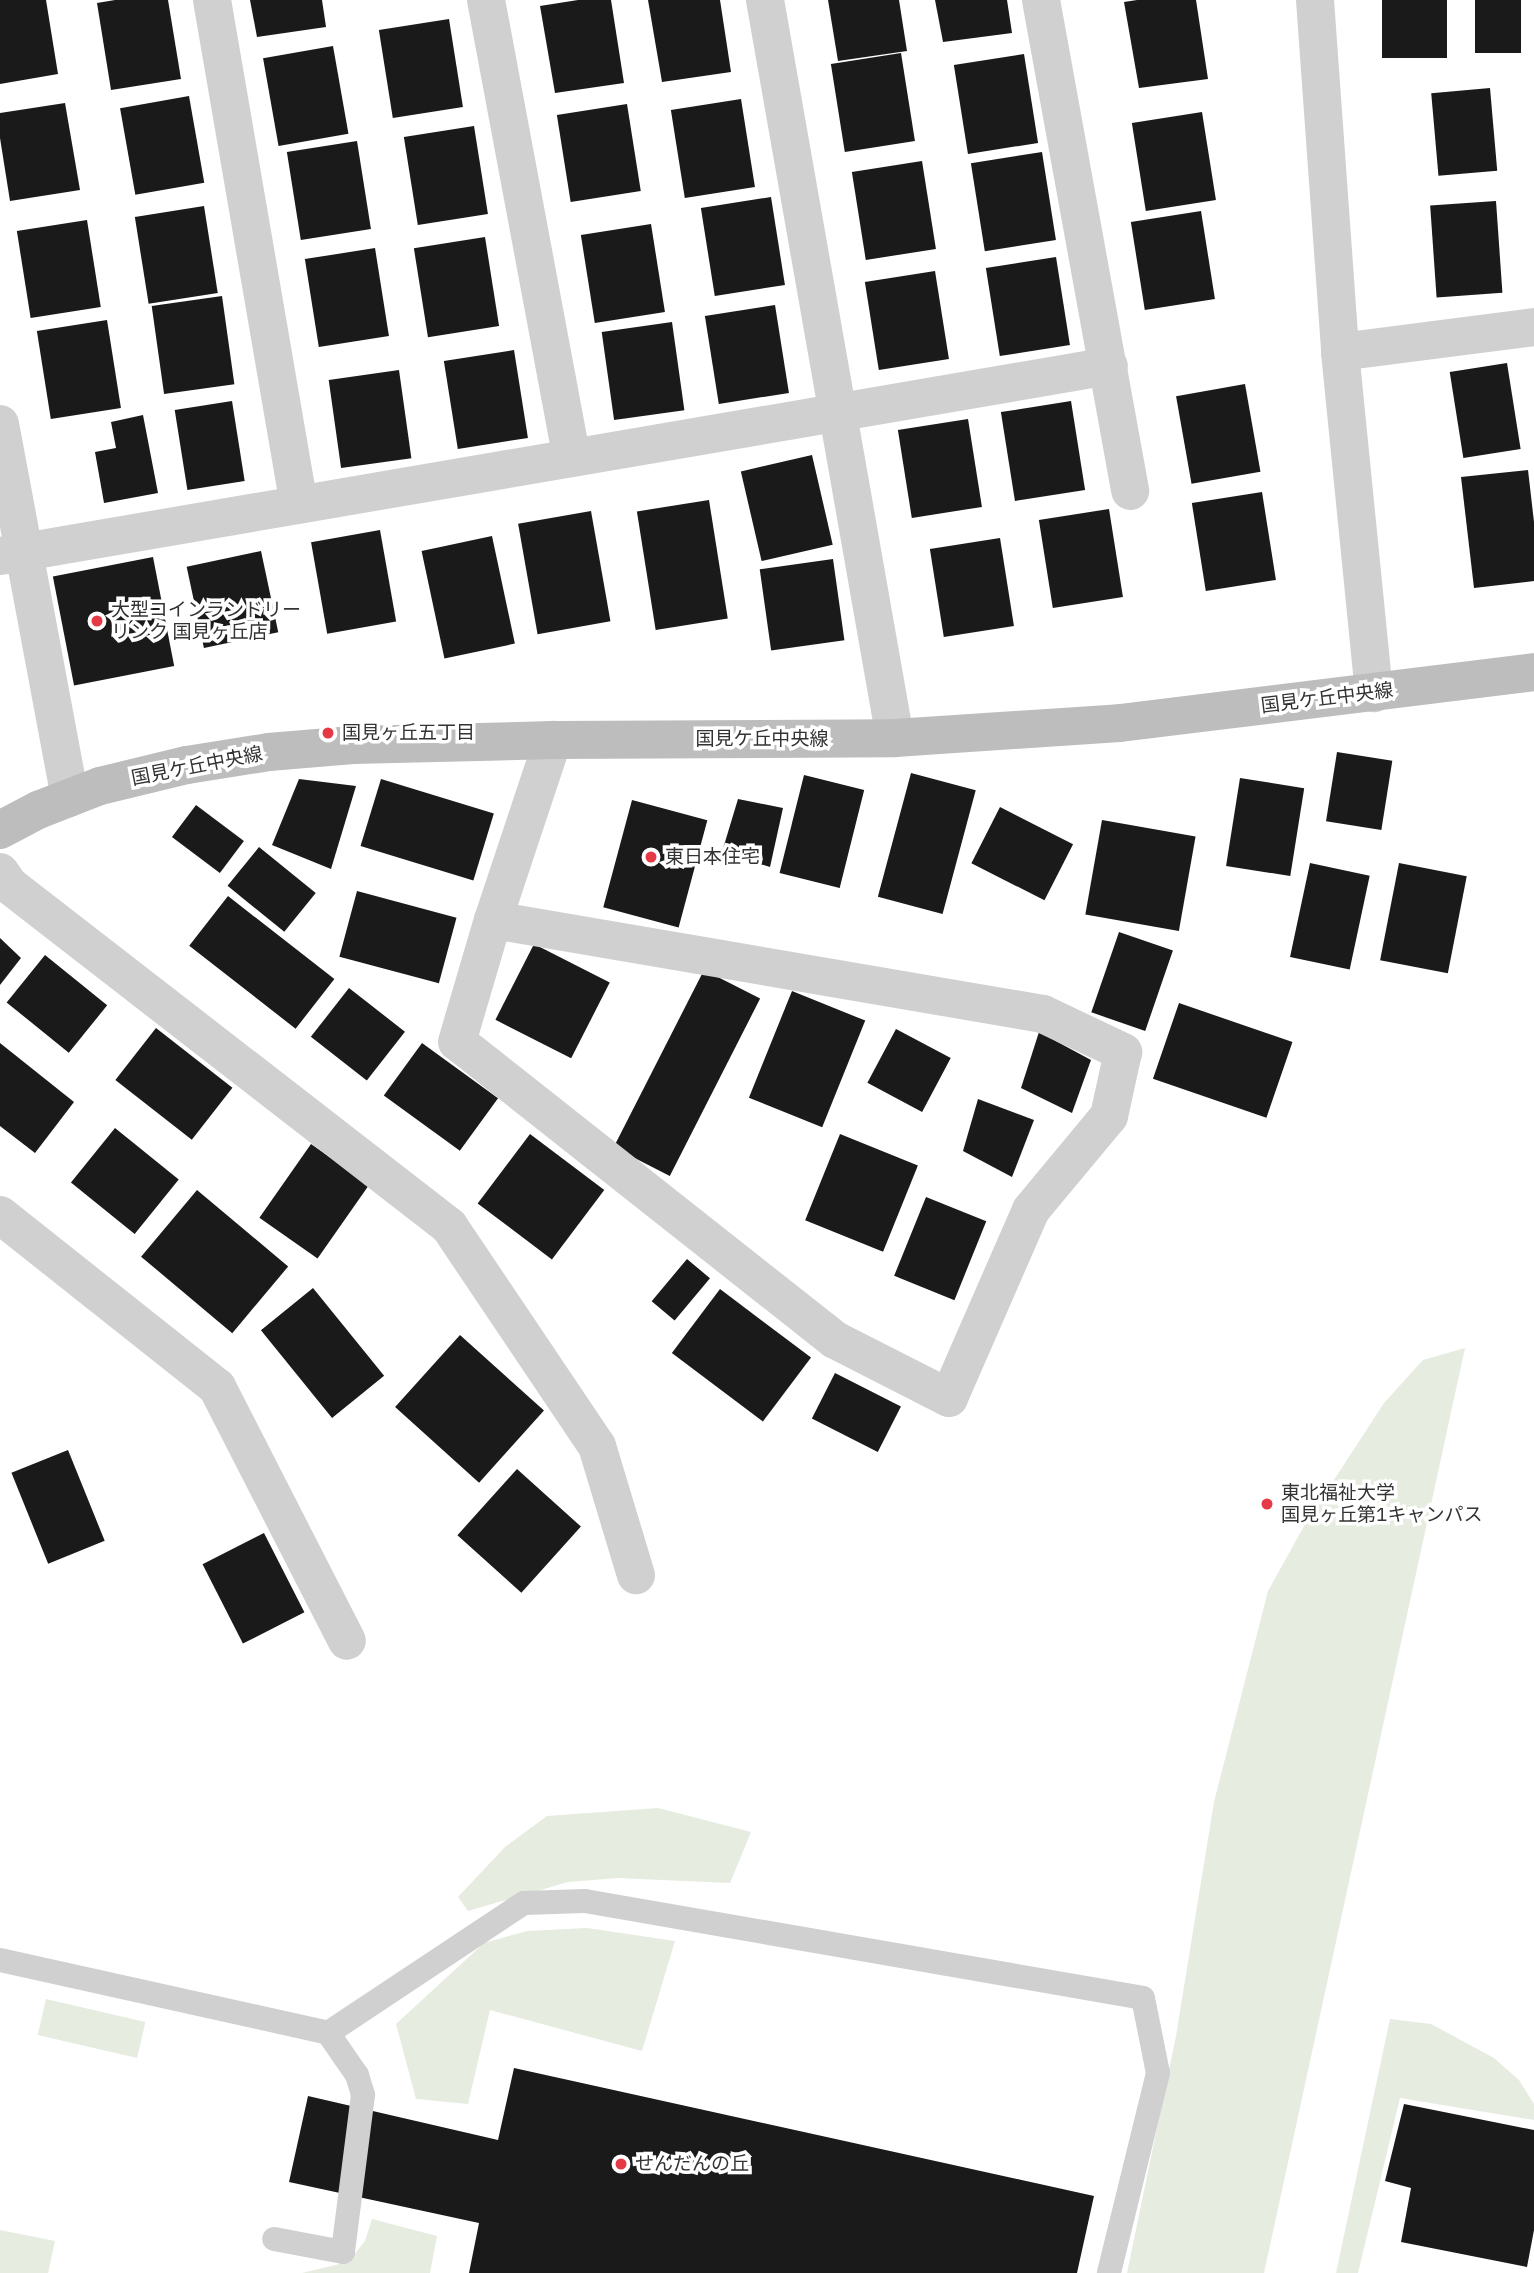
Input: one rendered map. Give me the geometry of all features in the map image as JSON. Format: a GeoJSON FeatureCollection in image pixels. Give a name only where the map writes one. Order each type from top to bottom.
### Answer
{"type":"FeatureCollection","features":[{"type":"Feature","properties":{"kind":"street"},"geometry":{"type":"LineString","coordinates":[[212,0],[299,505]]}},
{"type":"Feature","properties":{"kind":"street"},"geometry":{"type":"LineString","coordinates":[[486,0],[572,458]]}},
{"type":"Feature","properties":{"kind":"street"},"geometry":{"type":"LineString","coordinates":[[765,0],[895,738]]}},
{"type":"Feature","properties":{"kind":"street"},"geometry":{"type":"LineString","coordinates":[[1041,0],[1130,491]]}},
{"type":"Feature","properties":{"kind":"street"},"geometry":{"type":"LineString","coordinates":[[1315,0],[1340,352],[1374,693]]}},
{"type":"Feature","properties":{"kind":"street"},"geometry":{"type":"LineString","coordinates":[[1340,352],[1534,327]]}},
{"type":"Feature","properties":{"kind":"street"},"geometry":{"type":"LineString","coordinates":[[11,554],[1109,366]]}},
{"type":"Feature","properties":{"kind":"street"},"geometry":{"type":"LineString","coordinates":[[0,424],[11,554],[70,797]]}},
{"type":"Feature","properties":{"kind":"street","name":"国見ケ丘中央線"},"geometry":{"type":"LineString","coordinates":[[0,830],[70,797],[150,774],[269,751],[353,745],[554,740],[895,738],[1119,723],[1534,672]]}},
{"type":"Feature","properties":{"kind":"street"},"geometry":{"type":"LineString","coordinates":[[493,920],[1043,1014],[1122,1052],[1109,1116],[1031,1210],[949,1398],[835,1340],[457,1042],[493,920],[554,740]]}},
{"type":"Feature","properties":{"kind":"street"},"geometry":{"type":"LineString","coordinates":[[0,872],[9,885],[449,1226],[597,1446],[636,1575]]}},
{"type":"Feature","properties":{"kind":"street"},"geometry":{"type":"LineString","coordinates":[[0,1214],[217,1387],[347,1641]]}},
{"type":"Feature","properties":{"kind":"lane"},"geometry":{"type":"LineString","coordinates":[[328,2034],[524,1903],[585,1901],[1143,1998],[1158,2073],[1109,2273]]}},
{"type":"Feature","properties":{"kind":"lane"},"geometry":{"type":"LineString","coordinates":[[0,1960],[328,2034],[357,2075],[363,2095],[343,2252],[274,2239]]}},
{"type":"Feature","properties":{"kind":"shaded area"},"geometry":{"type":"Polygon","coordinates":[[[1465,1348],[1264,2273],[1127,2273],[1176,2036],[1214,1802],[1268,1591],[1304,1526],[1384,1403],[1423,1360],[1465,1348]]]}},
{"type":"Feature","properties":{"kind":"shaded area"},"geometry":{"type":"Polygon","coordinates":[[[658,1808],[751,1832],[730,1883],[618,1878],[568,1882],[468,1911],[458,1897],[505,1847],[547,1816],[658,1808]]]}},
{"type":"Feature","properties":{"kind":"shaded area"},"geometry":{"type":"Polygon","coordinates":[[[587,1928],[675,1941],[642,2051],[490,2010],[468,2104],[416,2099],[396,2024],[484,1943],[527,1931],[587,1928]]]}},
{"type":"Feature","properties":{"kind":"shaded area"},"geometry":{"type":"Polygon","coordinates":[[[46,1999],[145,2022],[137,2058],[38,2035],[46,1999]]]}},
{"type":"Feature","properties":{"kind":"shaded area"},"geometry":{"type":"Polygon","coordinates":[[[1390,2019],[1431,2024],[1494,2058],[1519,2080],[1534,2104],[1534,2120],[1400,2098],[1358,2273],[1336,2273],[1390,2019]]]}},
{"type":"Feature","properties":{"kind":"shaded area"},"geometry":{"type":"Polygon","coordinates":[[[372,2219],[437,2236],[430,2273],[302,2273],[348,2262],[365,2241],[372,2219]]]}},
{"type":"Feature","properties":{"kind":"shaded area"},"geometry":{"type":"Polygon","coordinates":[[[0,2230],[55,2241],[48,2273],[0,2273],[0,2230]]]}},
{"type":"Feature","properties":{"kind":"building"},"geometry":{"type":"Polygon","coordinates":[[[0,0],[46,0],[58,74],[0,84],[0,0]]]}},
{"type":"Feature","properties":{"kind":"building"},"geometry":{"type":"Polygon","coordinates":[[[115,0],[168,0],[181,79],[111,90],[97,3],[115,0]]]}},
{"type":"Feature","properties":{"kind":"building"},"geometry":{"type":"Polygon","coordinates":[[[250,0],[322,0],[326,27],[257,37],[250,0]]]}},
{"type":"Feature","properties":{"kind":"building"},"geometry":{"type":"Polygon","coordinates":[[[578,0],[611,0],[624,83],[555,93],[540,6],[578,0]]]}},
{"type":"Feature","properties":{"kind":"building"},"geometry":{"type":"Polygon","coordinates":[[[648,0],[720,0],[731,72],[662,82],[648,0]]]}},
{"type":"Feature","properties":{"kind":"building"},"geometry":{"type":"Polygon","coordinates":[[[828,0],[899,0],[907,51],[838,61],[828,0]]]}},
{"type":"Feature","properties":{"kind":"building"},"geometry":{"type":"Polygon","coordinates":[[[935,0],[1007,0],[1012,33],[943,42],[935,0]]]}},
{"type":"Feature","properties":{"kind":"building"},"geometry":{"type":"Polygon","coordinates":[[[1196,0],[1208,79],[1139,88],[1124,2],[1196,0]]]}},
{"type":"Feature","properties":{"kind":"building"},"geometry":{"type":"Polygon","coordinates":[[[1382,0],[1447,0],[1447,58],[1382,58],[1382,0]]]}},
{"type":"Feature","properties":{"kind":"building"},"geometry":{"type":"Polygon","coordinates":[[[1475,0],[1521,0],[1521,53],[1475,53],[1475,0]]]}},
{"type":"Feature","properties":{"kind":"building"},"geometry":{"type":"Polygon","coordinates":[[[449,19],[463,107],[393,118],[379,30],[449,19]]]}},
{"type":"Feature","properties":{"kind":"building"},"geometry":{"type":"Polygon","coordinates":[[[333,46],[348,134],[279,146],[263,58],[333,46]]]}},
{"type":"Feature","properties":{"kind":"building"},"geometry":{"type":"Polygon","coordinates":[[[901,53],[915,141],[845,152],[831,64],[901,53]]]}},
{"type":"Feature","properties":{"kind":"building"},"geometry":{"type":"Polygon","coordinates":[[[1024,54],[1038,143],[968,154],[954,65],[1024,54]]]}},
{"type":"Feature","properties":{"kind":"building"},"geometry":{"type":"Polygon","coordinates":[[[1490,88],[1497,171],[1438,176],[1431,93],[1490,88]]]}},
{"type":"Feature","properties":{"kind":"building"},"geometry":{"type":"Polygon","coordinates":[[[189,96],[204,183],[135,195],[120,108],[189,96]]]}},
{"type":"Feature","properties":{"kind":"building"},"geometry":{"type":"Polygon","coordinates":[[[741,99],[755,187],[685,198],[671,110],[741,99]]]}},
{"type":"Feature","properties":{"kind":"building"},"geometry":{"type":"Polygon","coordinates":[[[65,103],[80,190],[10,201],[0,138],[0,113],[65,103]]]}},
{"type":"Feature","properties":{"kind":"building"},"geometry":{"type":"Polygon","coordinates":[[[627,104],[641,191],[571,202],[557,115],[627,104]]]}},
{"type":"Feature","properties":{"kind":"building"},"geometry":{"type":"Polygon","coordinates":[[[1202,112],[1216,200],[1146,211],[1132,123],[1202,112]]]}},
{"type":"Feature","properties":{"kind":"building"},"geometry":{"type":"Polygon","coordinates":[[[474,126],[488,214],[418,225],[404,137],[474,126]]]}},
{"type":"Feature","properties":{"kind":"building"},"geometry":{"type":"Polygon","coordinates":[[[357,141],[371,229],[301,240],[287,152],[357,141]]]}},
{"type":"Feature","properties":{"kind":"building"},"geometry":{"type":"Polygon","coordinates":[[[1042,152],[1056,240],[985,251],[971,163],[1042,152]]]}},
{"type":"Feature","properties":{"kind":"building"},"geometry":{"type":"Polygon","coordinates":[[[922,161],[936,249],[866,260],[852,172],[922,161]]]}},
{"type":"Feature","properties":{"kind":"building"},"geometry":{"type":"Polygon","coordinates":[[[771,197],[785,285],[715,296],[701,208],[771,197]]]}},
{"type":"Feature","properties":{"kind":"building"},"geometry":{"type":"Polygon","coordinates":[[[1496,201],[1502,293],[1437,297],[1430,206],[1496,201]]]}},
{"type":"Feature","properties":{"kind":"building"},"geometry":{"type":"Polygon","coordinates":[[[204,206],[218,293],[149,304],[135,217],[204,206]]]}},
{"type":"Feature","properties":{"kind":"building"},"geometry":{"type":"Polygon","coordinates":[[[1201,211],[1215,299],[1145,310],[1131,222],[1201,211]]]}},
{"type":"Feature","properties":{"kind":"building"},"geometry":{"type":"Polygon","coordinates":[[[87,220],[101,307],[31,318],[17,231],[87,220]]]}},
{"type":"Feature","properties":{"kind":"building"},"geometry":{"type":"Polygon","coordinates":[[[651,224],[665,312],[595,323],[581,235],[651,224]]]}},
{"type":"Feature","properties":{"kind":"building"},"geometry":{"type":"Polygon","coordinates":[[[485,237],[499,326],[428,337],[414,248],[485,237]]]}},
{"type":"Feature","properties":{"kind":"building"},"geometry":{"type":"Polygon","coordinates":[[[375,248],[389,336],[319,347],[305,259],[375,248]]]}},
{"type":"Feature","properties":{"kind":"building"},"geometry":{"type":"Polygon","coordinates":[[[1056,257],[1070,345],[1000,356],[986,268],[1056,257]]]}},
{"type":"Feature","properties":{"kind":"building"},"geometry":{"type":"Polygon","coordinates":[[[935,271],[949,359],[879,370],[865,282],[935,271]]]}},
{"type":"Feature","properties":{"kind":"building"},"geometry":{"type":"Polygon","coordinates":[[[222,296],[234,384],[164,394],[152,306],[222,296]]]}},
{"type":"Feature","properties":{"kind":"building"},"geometry":{"type":"Polygon","coordinates":[[[775,305],[789,393],[719,404],[705,316],[775,305]]]}},
{"type":"Feature","properties":{"kind":"building"},"geometry":{"type":"Polygon","coordinates":[[[107,320],[121,408],[51,419],[37,331],[107,320]]]}},
{"type":"Feature","properties":{"kind":"building"},"geometry":{"type":"Polygon","coordinates":[[[672,322],[684,410],[614,420],[602,332],[672,322]]]}},
{"type":"Feature","properties":{"kind":"building"},"geometry":{"type":"Polygon","coordinates":[[[514,350],[528,438],[458,449],[444,361],[514,350]]]}},
{"type":"Feature","properties":{"kind":"building"},"geometry":{"type":"Polygon","coordinates":[[[1507,363],[1521,449],[1463,458],[1450,372],[1507,363]]]}},
{"type":"Feature","properties":{"kind":"building"},"geometry":{"type":"Polygon","coordinates":[[[399,370],[411,458],[341,468],[329,380],[399,370]]]}},
{"type":"Feature","properties":{"kind":"building"},"geometry":{"type":"Polygon","coordinates":[[[1245,384],[1260,472],[1192,484],[1176,396],[1245,384]]]}},
{"type":"Feature","properties":{"kind":"building"},"geometry":{"type":"Polygon","coordinates":[[[232,401],[245,481],[187,490],[175,410],[232,401]]]}},
{"type":"Feature","properties":{"kind":"building"},"geometry":{"type":"Polygon","coordinates":[[[1071,401],[1085,490],[1015,501],[1001,412],[1071,401]]]}},
{"type":"Feature","properties":{"kind":"building"},"geometry":{"type":"Polygon","coordinates":[[[143,415],[158,493],[104,503],[95,452],[116,448],[111,422],[143,415]]]}},
{"type":"Feature","properties":{"kind":"building"},"geometry":{"type":"Polygon","coordinates":[[[968,419],[982,507],[912,518],[898,430],[968,419]]]}},
{"type":"Feature","properties":{"kind":"building"},"geometry":{"type":"Polygon","coordinates":[[[812,455],[833,545],[762,561],[741,471],[812,455]]]}},
{"type":"Feature","properties":{"kind":"building"},"geometry":{"type":"Polygon","coordinates":[[[1528,470],[1534,522],[1534,581],[1474,588],[1461,477],[1528,470]]]}},
{"type":"Feature","properties":{"kind":"building"},"geometry":{"type":"Polygon","coordinates":[[[1262,492],[1276,580],[1206,591],[1192,503],[1262,492]]]}},
{"type":"Feature","properties":{"kind":"building"},"geometry":{"type":"Polygon","coordinates":[[[709,500],[728,619],[656,630],[637,511],[709,500]]]}},
{"type":"Feature","properties":{"kind":"building"},"geometry":{"type":"Polygon","coordinates":[[[1109,509],[1123,597],[1053,608],[1039,520],[1109,509]]]}},
{"type":"Feature","properties":{"kind":"building"},"geometry":{"type":"Polygon","coordinates":[[[591,511],[610,621],[538,634],[518,524],[591,511]]]}},
{"type":"Feature","properties":{"kind":"building"},"geometry":{"type":"Polygon","coordinates":[[[380,530],[396,622],[327,634],[311,542],[380,530]]]}},
{"type":"Feature","properties":{"kind":"building"},"geometry":{"type":"Polygon","coordinates":[[[492,536],[515,644],[444,659],[422,551],[492,536]]]}},
{"type":"Feature","properties":{"kind":"building"},"geometry":{"type":"Polygon","coordinates":[[[1000,538],[1014,626],[944,637],[930,549],[1000,538]]]}},
{"type":"Feature","properties":{"kind":"building"},"geometry":{"type":"Polygon","coordinates":[[[261,551],[278,632],[204,648],[187,567],[261,551]]]}},
{"type":"Feature","properties":{"kind":"building"},"geometry":{"type":"Polygon","coordinates":[[[153,557],[174,666],[74,685],[53,576],[153,557]]]}},
{"type":"Feature","properties":{"kind":"building"},"geometry":{"type":"Polygon","coordinates":[[[833,559],[844,640],[771,651],[760,569],[833,559]]]}},
{"type":"Feature","properties":{"kind":"building"},"geometry":{"type":"Polygon","coordinates":[[[1337,752],[1392,761],[1381,830],[1326,821],[1337,752]]]}},
{"type":"Feature","properties":{"kind":"building"},"geometry":{"type":"Polygon","coordinates":[[[911,773],[976,790],[943,914],[878,897],[911,773]]]}},
{"type":"Feature","properties":{"kind":"building"},"geometry":{"type":"Polygon","coordinates":[[[804,775],[864,790],[840,888],[780,873],[804,775]]]}},
{"type":"Feature","properties":{"kind":"building"},"geometry":{"type":"Polygon","coordinates":[[[1240,778],[1304,788],[1290,876],[1226,866],[1240,778]]]}},
{"type":"Feature","properties":{"kind":"building"},"geometry":{"type":"Polygon","coordinates":[[[299,779],[356,786],[331,869],[272,845],[299,779]]]}},
{"type":"Feature","properties":{"kind":"building"},"geometry":{"type":"Polygon","coordinates":[[[381,779],[494,813],[473,880],[361,846],[381,779]]]}},
{"type":"Feature","properties":{"kind":"building"},"geometry":{"type":"Polygon","coordinates":[[[738,799],[783,808],[770,867],[722,852],[738,799]]]}},
{"type":"Feature","properties":{"kind":"building"},"geometry":{"type":"Polygon","coordinates":[[[632,800],[707,820],[679,927],[603,907],[632,800]]]}},
{"type":"Feature","properties":{"kind":"building"},"geometry":{"type":"Polygon","coordinates":[[[196,805],[244,841],[220,873],[172,837],[196,805]]]}},
{"type":"Feature","properties":{"kind":"building"},"geometry":{"type":"Polygon","coordinates":[[[1000,807],[1073,844],[1044,900],[971,863],[1000,807]]]}},
{"type":"Feature","properties":{"kind":"building"},"geometry":{"type":"Polygon","coordinates":[[[1102,820],[1196,836],[1179,931],[1085,915],[1102,820]]]}},
{"type":"Feature","properties":{"kind":"building"},"geometry":{"type":"Polygon","coordinates":[[[259,847],[316,893],[284,932],[228,886],[259,847]]]}},
{"type":"Feature","properties":{"kind":"building"},"geometry":{"type":"Polygon","coordinates":[[[1310,863],[1370,876],[1350,970],[1290,957],[1310,863]]]}},
{"type":"Feature","properties":{"kind":"building"},"geometry":{"type":"Polygon","coordinates":[[[1399,863],[1467,876],[1448,973],[1380,960],[1399,863]]]}},
{"type":"Feature","properties":{"kind":"building"},"geometry":{"type":"Polygon","coordinates":[[[357,891],[456,918],[439,983],[339,957],[357,891]]]}},
{"type":"Feature","properties":{"kind":"building"},"geometry":{"type":"Polygon","coordinates":[[[228,896],[334,979],[296,1029],[189,946],[228,896]]]}},
{"type":"Feature","properties":{"kind":"building"},"geometry":{"type":"Polygon","coordinates":[[[1119,932],[1173,951],[1145,1031],[1091,1012],[1119,932]]]}},
{"type":"Feature","properties":{"kind":"building"},"geometry":{"type":"Polygon","coordinates":[[[0,938],[21,958],[0,985],[0,938]]]}},
{"type":"Feature","properties":{"kind":"building"},"geometry":{"type":"Polygon","coordinates":[[[534,944],[610,983],[571,1058],[495,1020],[534,944]]]}},
{"type":"Feature","properties":{"kind":"building"},"geometry":{"type":"Polygon","coordinates":[[[45,955],[107,1005],[69,1053],[7,1002],[45,955]]]}},
{"type":"Feature","properties":{"kind":"building"},"geometry":{"type":"Polygon","coordinates":[[[704,970],[760,999],[670,1176],[614,1147],[704,970]]]}},
{"type":"Feature","properties":{"kind":"building"},"geometry":{"type":"Polygon","coordinates":[[[349,988],[405,1032],[367,1081],[311,1037],[349,988]]]}},
{"type":"Feature","properties":{"kind":"building"},"geometry":{"type":"Polygon","coordinates":[[[792,991],[865,1021],[822,1127],[749,1098],[792,991]]]}},
{"type":"Feature","properties":{"kind":"building"},"geometry":{"type":"Polygon","coordinates":[[[1179,1003],[1292,1042],[1266,1118],[1153,1079],[1179,1003]]]}},
{"type":"Feature","properties":{"kind":"building"},"geometry":{"type":"Polygon","coordinates":[[[156,1028],[232,1088],[192,1140],[115,1080],[156,1028]]]}},
{"type":"Feature","properties":{"kind":"building"},"geometry":{"type":"Polygon","coordinates":[[[896,1029],[951,1058],[922,1112],[867,1083],[896,1029]]]}},
{"type":"Feature","properties":{"kind":"building"},"geometry":{"type":"Polygon","coordinates":[[[1039,1032],[1091,1060],[1072,1113],[1021,1088],[1039,1032]]]}},
{"type":"Feature","properties":{"kind":"building"},"geometry":{"type":"Polygon","coordinates":[[[0,1043],[74,1102],[35,1153],[0,1126],[0,1043]]]}},
{"type":"Feature","properties":{"kind":"building"},"geometry":{"type":"Polygon","coordinates":[[[422,1043],[498,1098],[460,1151],[384,1096],[422,1043]]]}},
{"type":"Feature","properties":{"kind":"building"},"geometry":{"type":"Polygon","coordinates":[[[978,1099],[1034,1120],[1012,1177],[963,1151],[978,1099]]]}},
{"type":"Feature","properties":{"kind":"building"},"geometry":{"type":"Polygon","coordinates":[[[115,1128],[179,1180],[135,1234],[71,1182],[115,1128]]]}},
{"type":"Feature","properties":{"kind":"building"},"geometry":{"type":"Polygon","coordinates":[[[530,1134],[604,1190],[552,1259],[478,1203],[530,1134]]]}},
{"type":"Feature","properties":{"kind":"building"},"geometry":{"type":"Polygon","coordinates":[[[840,1134],[918,1165],[883,1252],[805,1220],[840,1134]]]}},
{"type":"Feature","properties":{"kind":"building"},"geometry":{"type":"Polygon","coordinates":[[[311,1144],[369,1185],[318,1258],[259,1218],[311,1144]]]}},
{"type":"Feature","properties":{"kind":"building"},"geometry":{"type":"Polygon","coordinates":[[[197,1190],[288,1266],[232,1333],[141,1257],[197,1190]]]}},
{"type":"Feature","properties":{"kind":"building"},"geometry":{"type":"Polygon","coordinates":[[[926,1197],[986,1221],[954,1300],[894,1276],[926,1197]]]}},
{"type":"Feature","properties":{"kind":"building"},"geometry":{"type":"Polygon","coordinates":[[[687,1259],[710,1278],[675,1320],[652,1301],[687,1259]]]}},
{"type":"Feature","properties":{"kind":"building"},"geometry":{"type":"Polygon","coordinates":[[[313,1288],[384,1376],[332,1418],[261,1330],[313,1288]]]}},
{"type":"Feature","properties":{"kind":"building"},"geometry":{"type":"Polygon","coordinates":[[[720,1289],[811,1358],[763,1421],[672,1353],[720,1289]]]}},
{"type":"Feature","properties":{"kind":"building"},"geometry":{"type":"Polygon","coordinates":[[[460,1335],[544,1411],[479,1483],[395,1407],[460,1335]]]}},
{"type":"Feature","properties":{"kind":"building"},"geometry":{"type":"Polygon","coordinates":[[[835,1373],[901,1407],[878,1452],[812,1418],[835,1373]]]}},
{"type":"Feature","properties":{"kind":"building"},"geometry":{"type":"Polygon","coordinates":[[[68,1450],[105,1541],[48,1564],[11,1473],[68,1450]]]}},
{"type":"Feature","properties":{"kind":"building"},"geometry":{"type":"Polygon","coordinates":[[[517,1469],[581,1527],[521,1593],[457,1535],[517,1469]]]}},
{"type":"Feature","properties":{"kind":"building"},"geometry":{"type":"Polygon","coordinates":[[[264,1533],[304,1612],[243,1644],[203,1564],[264,1533]]]}},
{"type":"Feature","properties":{"kind":"building","name":"せんだんの丘"},"geometry":{"type":"Polygon","coordinates":[[[514,2068],[1094,2196],[1077,2273],[469,2273],[479,2223],[289,2182],[308,2096],[498,2140],[514,2068]]]}},
{"type":"Feature","properties":{"kind":"building"},"geometry":{"type":"Polygon","coordinates":[[[1404,2104],[1534,2130],[1534,2230],[1527,2267],[1401,2242],[1411,2188],[1385,2181],[1404,2104]]]}},
{"type":"Feature","properties":{"kind":"place","name":"大型コインランドリー リンク 国見ヶ丘店"},"geometry":{"type":"Point","coordinates":[97,621]}},
{"type":"Feature","properties":{"kind":"place","name":"国見ヶ丘五丁目"},"geometry":{"type":"Point","coordinates":[328,733]}},
{"type":"Feature","properties":{"kind":"place","name":"東日本住宅"},"geometry":{"type":"Point","coordinates":[651,857]}},
{"type":"Feature","properties":{"kind":"place","name":"東北福祉大学 国見ヶ丘第1キャンパス"},"geometry":{"type":"Point","coordinates":[1267,1504]}},
{"type":"Feature","properties":{"kind":"place","name":"せんだんの丘"},"geometry":{"type":"Point","coordinates":[621,2164]}}]}
